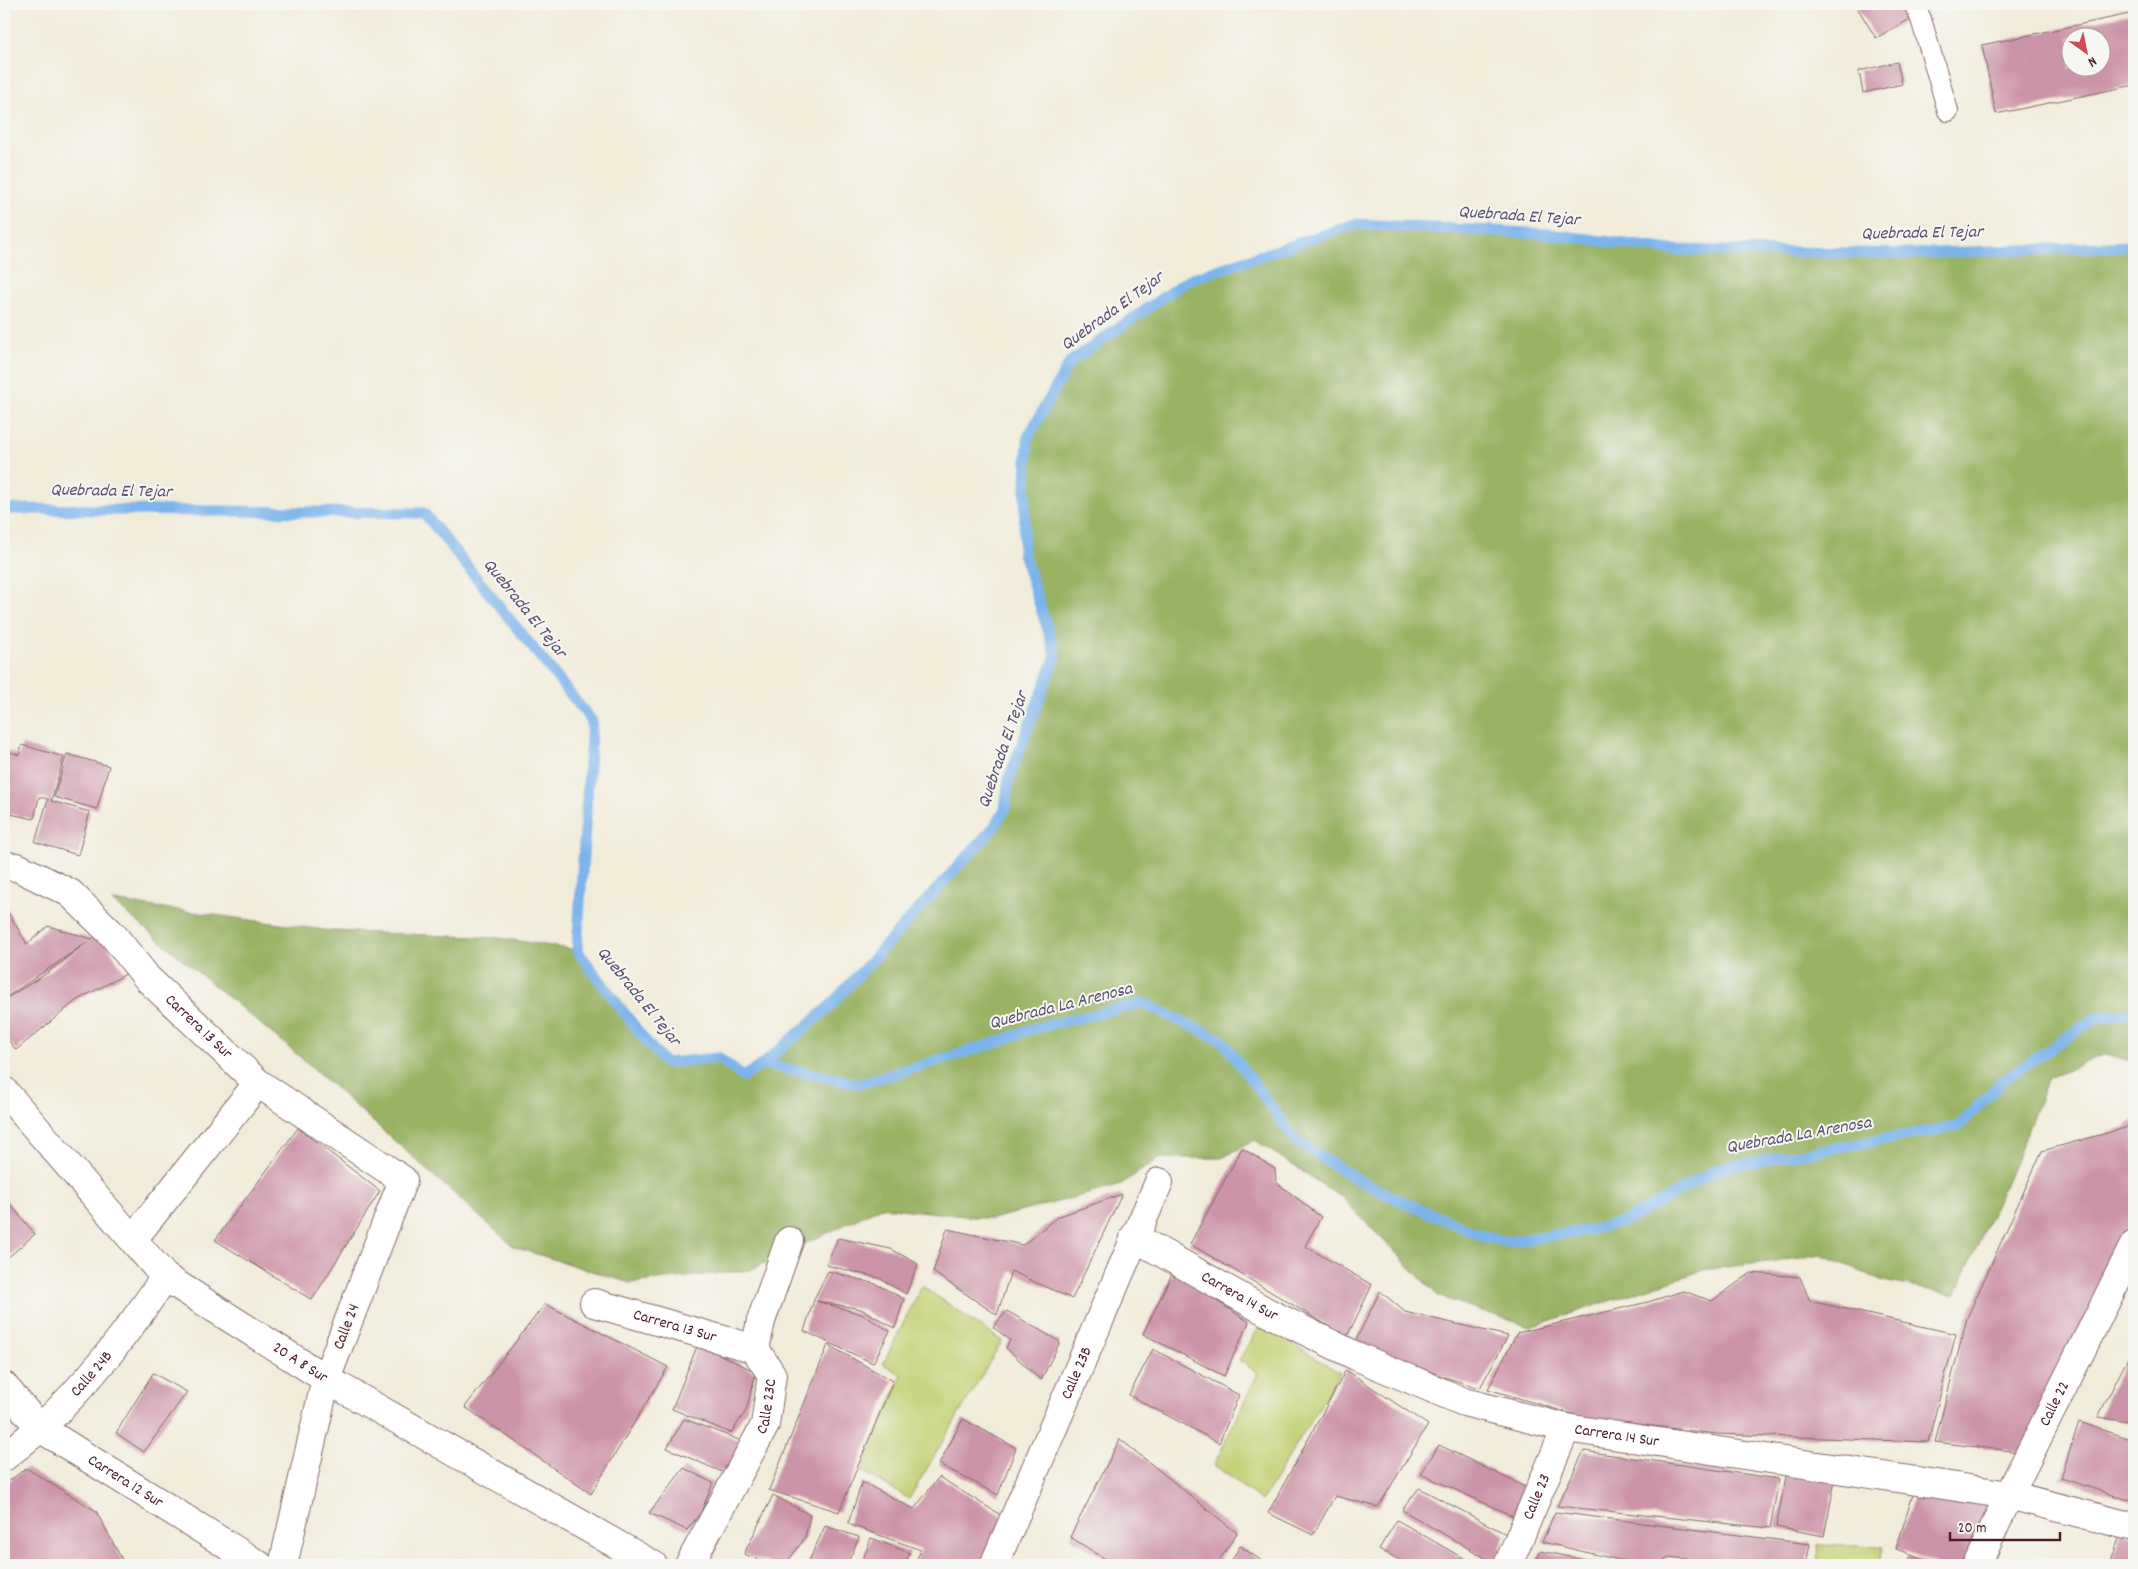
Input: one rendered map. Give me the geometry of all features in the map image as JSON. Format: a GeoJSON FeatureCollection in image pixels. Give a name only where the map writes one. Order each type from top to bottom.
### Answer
{"type":"FeatureCollection","features":[{"type":"Feature","properties":{"kind":"street","name":"Carrera 13 Sur"},"geometry":{"type":"LineString","coordinates":[[4,866],[16,867],[70,893],[113,935],[148,980],[258,1083],[403,1180]]}},
{"type":"Feature","properties":{"kind":"street"},"geometry":{"type":"LineString","coordinates":[[133,1239],[258,1083]]}},
{"type":"Feature","properties":{"kind":"street","name":"20 A 8 Sur"},"geometry":{"type":"LineString","coordinates":[[4,1092],[165,1277],[326,1379],[653,1565]]}},
{"type":"Feature","properties":{"kind":"street","name":"Calle 24"},"geometry":{"type":"LineString","coordinates":[[283,1565],[326,1379],[403,1180]]}},
{"type":"Feature","properties":{"kind":"street","name":"Calle 23B"},"geometry":{"type":"LineString","coordinates":[[1004,1562],[1134,1237],[1159,1182]]}},
{"type":"Feature","properties":{"kind":"street","name":"Carrera 14 Sur"},"geometry":{"type":"LineString","coordinates":[[1134,1237],[1266,1312],[1356,1356],[1464,1402],[1566,1428],[2009,1495],[2134,1527]]}},
{"type":"Feature","properties":{"kind":"street"},"geometry":{"type":"LineString","coordinates":[[754,1349],[761,1320],[789,1241]]}},
{"type":"Feature","properties":{"kind":"street","name":"Calle 22"},"geometry":{"type":"LineString","coordinates":[[1977,1565],[2009,1495],[2134,1245]]}},
{"type":"Feature","properties":{"kind":"street","name":"Calle 24B"},"geometry":{"type":"LineString","coordinates":[[4,1457],[40,1428],[88,1379],[125,1335],[165,1277]]}},
{"type":"Feature","properties":{"kind":"street","name":"Carrera 13 Sur"},"geometry":{"type":"LineString","coordinates":[[594,1303],[754,1349]]}},
{"type":"Feature","properties":{"kind":"street","name":"Calle 23C"},"geometry":{"type":"LineString","coordinates":[[689,1565],[765,1425],[772,1375],[754,1349]]}},
{"type":"Feature","properties":{"kind":"street","name":"Carrera 12 Sur"},"geometry":{"type":"LineString","coordinates":[[4,1386],[40,1428],[259,1565]]}},
{"type":"Feature","properties":{"kind":"street","name":"Calle 23"},"geometry":{"type":"LineString","coordinates":[[1508,1565],[1566,1428]]}},
{"type":"Feature","properties":{"kind":"lane"},"geometry":{"type":"LineString","coordinates":[[1914,4],[1921,19],[1948,111]]}},
{"type":"Feature","properties":{"kind":"green space"},"geometry":{"type":"Polygon","coordinates":[[[1355,224],[1549,234],[1671,250],[1908,254],[2134,246],[2134,1062],[2106,1054],[2048,1078],[2019,1153],[1955,1295],[1883,1281],[1823,1255],[1704,1270],[1530,1327],[1438,1296],[1341,1197],[1255,1140],[1222,1158],[1160,1158],[1118,1186],[992,1219],[882,1207],[750,1270],[630,1283],[514,1247],[298,1055],[112,901],[331,931],[499,938],[577,950],[665,1062],[710,1058],[743,1077],[763,1064],[829,1007],[994,827],[1005,809],[1009,778],[1056,655],[1023,553],[1028,437],[1070,362],[1188,280],[1355,224]]]}},
{"type":"Feature","properties":{"kind":"green space"},"geometry":{"type":"Polygon","coordinates":[[[922,1286],[1002,1341],[909,1499],[862,1471],[902,1375],[883,1364],[922,1286]]]}},
{"type":"Feature","properties":{"kind":"green space"},"geometry":{"type":"Polygon","coordinates":[[[1261,1324],[1340,1373],[1262,1501],[1214,1465],[1258,1373],[1239,1360],[1261,1324]]]}},
{"type":"Feature","properties":{"kind":"green space"},"geometry":{"type":"Polygon","coordinates":[[[1818,1545],[1884,1547],[1877,1565],[1819,1565],[1818,1545]]]}},
{"type":"Feature","properties":{"kind":"building"},"geometry":{"type":"Polygon","coordinates":[[[1855,4],[1903,4],[1912,18],[1876,38],[1855,4]]]}},
{"type":"Feature","properties":{"kind":"building"},"geometry":{"type":"Polygon","coordinates":[[[2134,13],[2134,85],[1996,114],[1982,45],[2060,29],[2060,78],[2110,78],[2110,28],[2063,28],[2134,13]]]}},
{"type":"Feature","properties":{"kind":"building"},"geometry":{"type":"Polygon","coordinates":[[[1897,62],[1902,84],[1863,93],[1859,71],[1897,62]]]}},
{"type":"Feature","properties":{"kind":"building"},"geometry":{"type":"Polygon","coordinates":[[[22,745],[64,757],[51,801],[90,812],[78,855],[35,842],[48,799],[39,797],[34,819],[10,814],[4,835],[4,750],[19,755],[22,745]]]}},
{"type":"Feature","properties":{"kind":"building"},"geometry":{"type":"Polygon","coordinates":[[[67,754],[109,766],[97,809],[54,797],[67,754]]]}},
{"type":"Feature","properties":{"kind":"building"},"geometry":{"type":"Polygon","coordinates":[[[4,905],[27,944],[48,926],[92,939],[99,933],[126,974],[77,1000],[16,1050],[4,1035],[4,1000],[47,973],[86,943],[4,999],[4,905]]]}},
{"type":"Feature","properties":{"kind":"building"},"geometry":{"type":"Polygon","coordinates":[[[2134,1119],[2134,1230],[2028,1453],[1935,1442],[1967,1318],[2042,1151],[2125,1128],[2134,1119]]]}},
{"type":"Feature","properties":{"kind":"building"},"geometry":{"type":"Polygon","coordinates":[[[298,1128],[380,1191],[312,1300],[215,1240],[298,1128]]]}},
{"type":"Feature","properties":{"kind":"building"},"geometry":{"type":"Polygon","coordinates":[[[1242,1148],[1275,1169],[1276,1182],[1321,1217],[1305,1246],[1372,1285],[1347,1337],[1190,1244],[1242,1148]]]}},
{"type":"Feature","properties":{"kind":"building"},"geometry":{"type":"Polygon","coordinates":[[[1122,1194],[1072,1299],[1011,1271],[997,1315],[933,1272],[947,1229],[1023,1245],[1057,1217],[1122,1194]]]}},
{"type":"Feature","properties":{"kind":"building"},"geometry":{"type":"Polygon","coordinates":[[[4,1197],[35,1234],[4,1261],[4,1197]]]}},
{"type":"Feature","properties":{"kind":"building"},"geometry":{"type":"Polygon","coordinates":[[[838,1238],[891,1249],[918,1264],[906,1294],[879,1278],[826,1265],[838,1238]]]}},
{"type":"Feature","properties":{"kind":"building"},"geometry":{"type":"Polygon","coordinates":[[[828,1271],[876,1284],[904,1299],[895,1328],[861,1309],[816,1301],[861,1314],[890,1331],[873,1363],[804,1331],[815,1297],[828,1271]]]}},
{"type":"Feature","properties":{"kind":"building"},"geometry":{"type":"Polygon","coordinates":[[[1173,1272],[1249,1322],[1224,1376],[1143,1334],[1173,1272]]]}},
{"type":"Feature","properties":{"kind":"building"},"geometry":{"type":"Polygon","coordinates":[[[1751,1273],[1800,1277],[1810,1301],[1956,1334],[1928,1442],[1716,1434],[1582,1417],[1488,1389],[1517,1333],[1648,1302],[1683,1291],[1712,1301],[1751,1273]]]}},
{"type":"Feature","properties":{"kind":"building"},"geometry":{"type":"Polygon","coordinates":[[[1380,1291],[1405,1312],[1508,1336],[1480,1388],[1444,1377],[1355,1342],[1380,1291]]]}},
{"type":"Feature","properties":{"kind":"building"},"geometry":{"type":"Polygon","coordinates":[[[545,1304],[668,1367],[591,1494],[465,1407],[545,1304]]]}},
{"type":"Feature","properties":{"kind":"building"},"geometry":{"type":"Polygon","coordinates":[[[1007,1311],[1060,1342],[1041,1380],[1006,1348],[1010,1340],[993,1327],[1007,1311]]]}},
{"type":"Feature","properties":{"kind":"building"},"geometry":{"type":"Polygon","coordinates":[[[698,1344],[756,1372],[746,1411],[731,1433],[672,1409],[698,1344]]]}},
{"type":"Feature","properties":{"kind":"building"},"geometry":{"type":"Polygon","coordinates":[[[828,1345],[893,1381],[839,1512],[769,1490],[828,1345]]]}},
{"type":"Feature","properties":{"kind":"building"},"geometry":{"type":"Polygon","coordinates":[[[2134,1346],[2134,1423],[2098,1417],[2134,1346]]]}},
{"type":"Feature","properties":{"kind":"building"},"geometry":{"type":"Polygon","coordinates":[[[1153,1349],[1239,1395],[1219,1443],[1129,1395],[1153,1349]]]}},
{"type":"Feature","properties":{"kind":"building"},"geometry":{"type":"Polygon","coordinates":[[[1346,1370],[1428,1425],[1378,1507],[1335,1496],[1313,1535],[1268,1513],[1346,1370]]]}},
{"type":"Feature","properties":{"kind":"building"},"geometry":{"type":"Polygon","coordinates":[[[153,1373],[187,1392],[144,1452],[116,1433],[153,1373]]]}},
{"type":"Feature","properties":{"kind":"building"},"geometry":{"type":"Polygon","coordinates":[[[684,1419],[747,1443],[729,1475],[667,1448],[684,1419]]]}},
{"type":"Feature","properties":{"kind":"building"},"geometry":{"type":"Polygon","coordinates":[[[963,1419],[1016,1448],[998,1495],[939,1464],[963,1419]]]}},
{"type":"Feature","properties":{"kind":"building"},"geometry":{"type":"Polygon","coordinates":[[[2079,1422],[2134,1440],[2134,1502],[2061,1478],[2079,1422]]]}},
{"type":"Feature","properties":{"kind":"building"},"geometry":{"type":"Polygon","coordinates":[[[1120,1439],[1237,1533],[1216,1565],[1115,1565],[1070,1537],[1120,1439]]]}},
{"type":"Feature","properties":{"kind":"building"},"geometry":{"type":"Polygon","coordinates":[[[1439,1445],[1529,1489],[1515,1517],[1421,1474],[1439,1445]]]}},
{"type":"Feature","properties":{"kind":"building"},"geometry":{"type":"Polygon","coordinates":[[[1584,1451],[1779,1479],[1770,1528],[1557,1506],[1584,1451]]]}},
{"type":"Feature","properties":{"kind":"building"},"geometry":{"type":"Polygon","coordinates":[[[26,1468],[96,1511],[125,1565],[4,1565],[4,1485],[26,1468]]]}},
{"type":"Feature","properties":{"kind":"building"},"geometry":{"type":"Polygon","coordinates":[[[684,1468],[713,1483],[701,1512],[687,1530],[649,1513],[684,1468]]]}},
{"type":"Feature","properties":{"kind":"building"},"geometry":{"type":"Polygon","coordinates":[[[1787,1472],[1835,1481],[1824,1536],[1776,1527],[1787,1472]]]}},
{"type":"Feature","properties":{"kind":"building"},"geometry":{"type":"Polygon","coordinates":[[[939,1477],[1007,1519],[984,1565],[914,1565],[921,1550],[848,1524],[862,1482],[914,1509],[939,1477]]]}},
{"type":"Feature","properties":{"kind":"building"},"geometry":{"type":"Polygon","coordinates":[[[1419,1488],[1506,1534],[1494,1563],[1402,1510],[1419,1488]]]}},
{"type":"Feature","properties":{"kind":"building"},"geometry":{"type":"Polygon","coordinates":[[[1915,1488],[1994,1508],[1972,1565],[1940,1565],[1896,1549],[1915,1488]]]}},
{"type":"Feature","properties":{"kind":"building"},"geometry":{"type":"Polygon","coordinates":[[[773,1495],[810,1515],[805,1538],[785,1565],[774,1565],[744,1554],[773,1495]]]}},
{"type":"Feature","properties":{"kind":"building"},"geometry":{"type":"Polygon","coordinates":[[[1555,1512],[1810,1544],[1806,1565],[1742,1565],[1669,1557],[1658,1565],[1641,1565],[1542,1542],[1555,1512]]]}},
{"type":"Feature","properties":{"kind":"building"},"geometry":{"type":"Polygon","coordinates":[[[1397,1520],[1475,1565],[1409,1565],[1379,1549],[1397,1520]]]}},
{"type":"Feature","properties":{"kind":"building"},"geometry":{"type":"Polygon","coordinates":[[[825,1526],[859,1537],[847,1565],[807,1565],[825,1526]]]}},
{"type":"Feature","properties":{"kind":"building"},"geometry":{"type":"Polygon","coordinates":[[[2121,1532],[2134,1537],[2134,1565],[2110,1565],[2121,1532]]]}},
{"type":"Feature","properties":{"kind":"building"},"geometry":{"type":"Polygon","coordinates":[[[871,1538],[910,1553],[904,1565],[861,1565],[871,1538]]]}},
{"type":"Feature","properties":{"kind":"building"},"geometry":{"type":"Polygon","coordinates":[[[1240,1546],[1268,1565],[1229,1565],[1240,1546]]]}},
{"type":"Feature","properties":{"kind":"building"},"geometry":{"type":"Polygon","coordinates":[[[1541,1551],[1603,1564],[1603,1565],[1534,1565],[1541,1551]]]}},
{"type":"Feature","properties":{"kind":"building"},"geometry":{"type":"Polygon","coordinates":[[[1909,1557],[1932,1565],[1906,1565],[1909,1557]]]}},
{"type":"Feature","properties":{"kind":"building"},"geometry":{"type":"Polygon","coordinates":[[[2016,1560],[2041,1564],[2041,1565],[2014,1565],[2016,1560]]]}},
{"type":"Feature","properties":{"kind":"waterway","name":"Quebrada El Tejar"},"geometry":{"type":"LineString","coordinates":[[4,509],[424,513],[592,721],[577,950],[644,1039],[665,1063],[719,1058],[743,1077],[763,1064],[829,1007],[994,827],[1005,809],[1009,778],[1056,655],[1023,553],[1028,437],[1070,362],[1188,280],[1355,224],[1549,234],[1671,250],[1908,254],[2134,246]]}},
{"type":"Feature","properties":{"kind":"waterway","name":"Quebrada La Arenosa"},"geometry":{"type":"LineString","coordinates":[[763,1064],[860,1084],[1001,1041],[1031,1029],[1143,1003],[1223,1041],[1297,1142],[1358,1180],[1388,1195],[1475,1233],[1506,1242],[1590,1230],[1626,1221],[1720,1168],[1959,1126],[2003,1080],[2094,1019],[2134,1012]]}}]}
